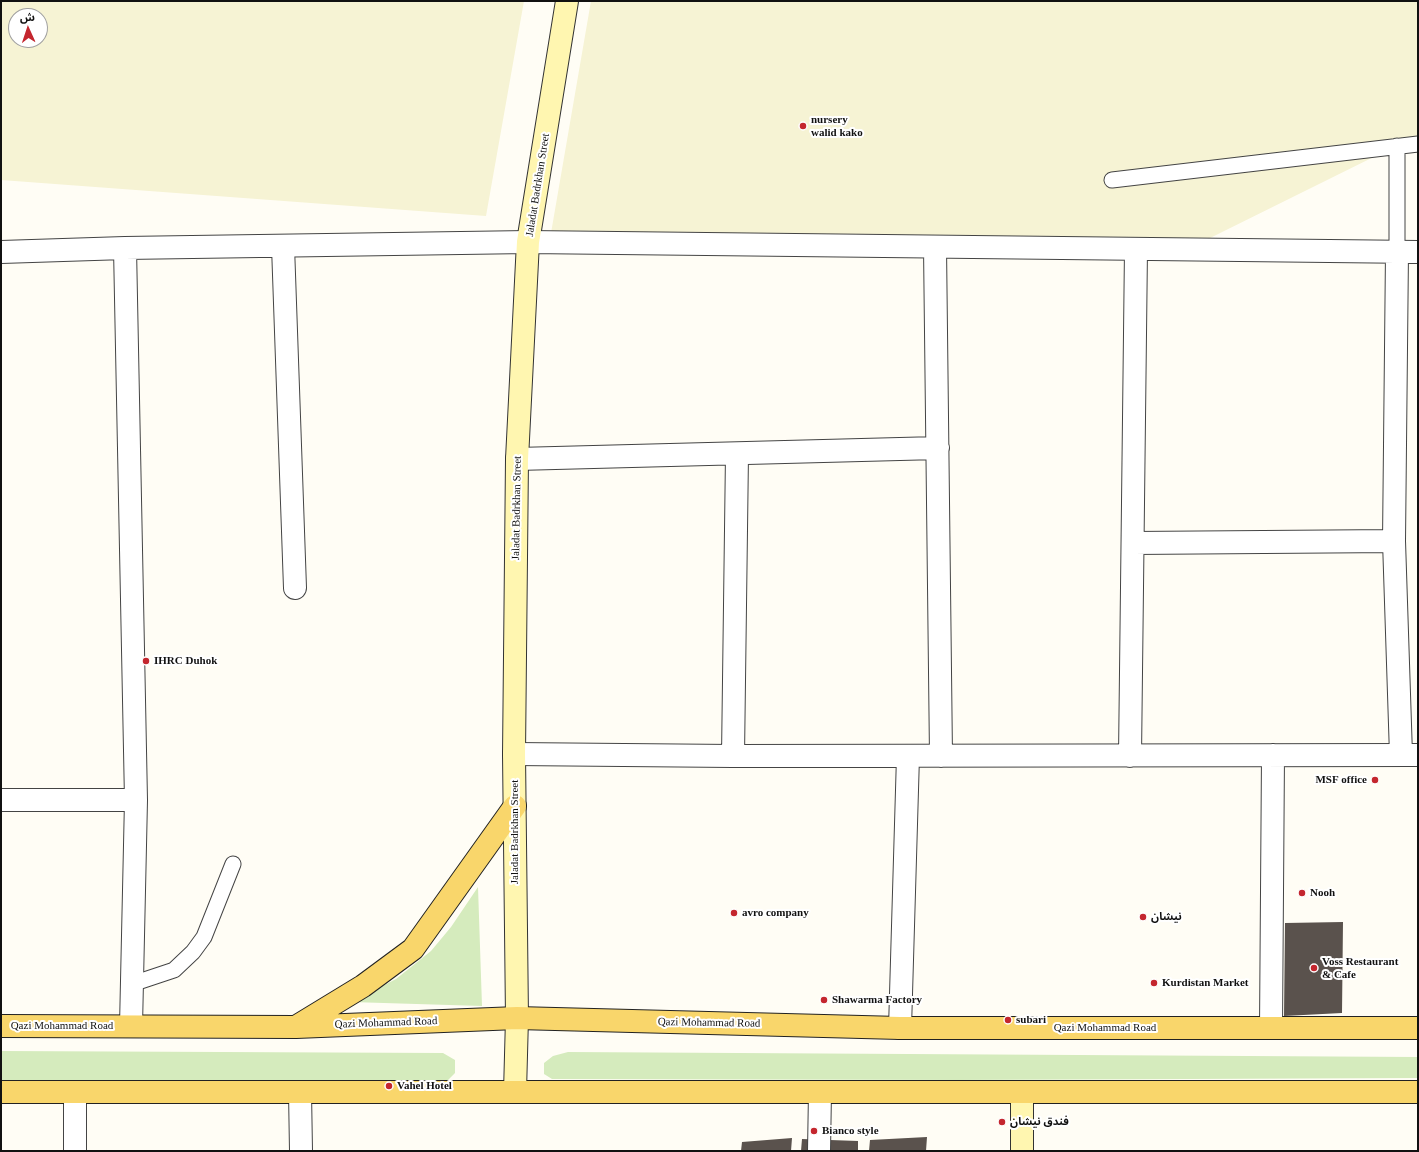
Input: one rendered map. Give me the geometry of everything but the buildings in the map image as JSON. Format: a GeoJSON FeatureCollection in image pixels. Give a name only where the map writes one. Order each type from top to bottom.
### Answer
{"type":"FeatureCollection","features":[{"type":"Feature","properties":{"kind":"main road"},"geometry":{"type":"LineString","coordinates":[[296,1027],[363,986],[413,949],[515,806]]}},
{"type":"Feature","properties":{"kind":"main road","name":"Qazi Mohammad Road"},"geometry":{"type":"LineString","coordinates":[[1,1026],[296,1027],[516,1018],[900,1028],[1418,1028]]}},
{"type":"Feature","properties":{"kind":"main road"},"geometry":{"type":"LineString","coordinates":[[1,1092],[1418,1092]]}},
{"type":"Feature","properties":{"kind":"street","name":"Jaladat Badrkhan Street"},"geometry":{"type":"LineString","coordinates":[[515,1092],[516,1018],[514,754],[517,459],[528,242],[567,1]]}},
{"type":"Feature","properties":{"kind":"street"},"geometry":{"type":"LineString","coordinates":[[1,252],[125,248],[528,242],[1408,252],[1394,541],[1409,755],[733,756],[514,754]]}},
{"type":"Feature","properties":{"kind":"street"},"geometry":{"type":"LineString","coordinates":[[283,246],[295,588]]}},
{"type":"Feature","properties":{"kind":"street"},"geometry":{"type":"LineString","coordinates":[[935,247],[942,756]]}},
{"type":"Feature","properties":{"kind":"street"},"geometry":{"type":"LineString","coordinates":[[125,248],[136,800],[131,1026]]}},
{"type":"Feature","properties":{"kind":"street"},"geometry":{"type":"LineString","coordinates":[[1130,756],[1136,249]]}},
{"type":"Feature","properties":{"kind":"street"},"geometry":{"type":"LineString","coordinates":[[517,459],[938,448]]}},
{"type":"Feature","properties":{"kind":"street"},"geometry":{"type":"LineString","coordinates":[[733,756],[737,454]]}},
{"type":"Feature","properties":{"kind":"street"},"geometry":{"type":"LineString","coordinates":[[1133,544],[1394,541]]}},
{"type":"Feature","properties":{"kind":"street"},"geometry":{"type":"LineString","coordinates":[[1271,1028],[1273,755]]}},
{"type":"Feature","properties":{"kind":"street"},"geometry":{"type":"LineString","coordinates":[[900,1028],[908,756]]}},
{"type":"Feature","properties":{"kind":"street"},"geometry":{"type":"LineString","coordinates":[[1,800],[136,800]]}},
{"type":"Feature","properties":{"kind":"street"},"geometry":{"type":"LineString","coordinates":[[74,1151],[75,1092]]}},
{"type":"Feature","properties":{"kind":"street"},"geometry":{"type":"LineString","coordinates":[[300,1092],[301,1151]]}},
{"type":"Feature","properties":{"kind":"street"},"geometry":{"type":"LineString","coordinates":[[819,1151],[820,1092]]}},
{"type":"Feature","properties":{"kind":"street"},"geometry":{"type":"LineString","coordinates":[[1022,1092],[1022,1151]]}},
{"type":"Feature","properties":{"kind":"lane"},"geometry":{"type":"LineString","coordinates":[[1112,180],[1418,144]]}},
{"type":"Feature","properties":{"kind":"lane"},"geometry":{"type":"LineString","coordinates":[[1396,146],[1408,252]]}},
{"type":"Feature","properties":{"kind":"lane"},"geometry":{"type":"LineString","coordinates":[[132,984],[174,970],[193,952],[204,937],[233,864]]}},
{"type":"Feature","properties":{"kind":"shaded area"},"geometry":{"type":"Polygon","coordinates":[[[1,1],[524,1],[486,216],[1,180],[1,1]]]}},
{"type":"Feature","properties":{"kind":"shaded area"},"geometry":{"type":"Polygon","coordinates":[[[591,1],[1418,1],[1418,135],[1202,242],[551,233],[591,1]]]}},
{"type":"Feature","properties":{"kind":"green space"},"geometry":{"type":"Polygon","coordinates":[[[478,887],[482,1006],[351,1002],[396,979],[431,951],[451,927],[478,887]]]}},
{"type":"Feature","properties":{"kind":"green space"},"geometry":{"type":"Polygon","coordinates":[[[1,1051],[443,1053],[455,1060],[455,1073],[448,1080],[235,1083],[1,1081],[1,1051]]]}},
{"type":"Feature","properties":{"kind":"green space"},"geometry":{"type":"Polygon","coordinates":[[[568,1052],[1418,1057],[1418,1078],[959,1080],[552,1079],[544,1074],[544,1063],[553,1056],[568,1052]]]}},
{"type":"Feature","properties":{"kind":"place","name":"nursery walid kako"},"geometry":{"type":"Point","coordinates":[803,126]}},
{"type":"Feature","properties":{"kind":"place","name":"IHRC Duhok"},"geometry":{"type":"Point","coordinates":[146,661]}},
{"type":"Feature","properties":{"kind":"place","name":"MSF office"},"geometry":{"type":"Point","coordinates":[1375,780]}},
{"type":"Feature","properties":{"kind":"place","name":"Nooh"},"geometry":{"type":"Point","coordinates":[1302,893]}},
{"type":"Feature","properties":{"kind":"place","name":"avro company"},"geometry":{"type":"Point","coordinates":[734,913]}},
{"type":"Feature","properties":{"kind":"place","name":"نيشان"},"geometry":{"type":"Point","coordinates":[1143,917]}},
{"type":"Feature","properties":{"kind":"place","name":"Voss Restaurant & Cafe"},"geometry":{"type":"Point","coordinates":[1314,968]}},
{"type":"Feature","properties":{"kind":"place","name":"Kurdistan Market"},"geometry":{"type":"Point","coordinates":[1154,983]}},
{"type":"Feature","properties":{"kind":"place","name":"Shawarma Factory"},"geometry":{"type":"Point","coordinates":[824,1000]}},
{"type":"Feature","properties":{"kind":"place","name":"subari"},"geometry":{"type":"Point","coordinates":[1008,1020]}},
{"type":"Feature","properties":{"kind":"place","name":"Vahel Hotel"},"geometry":{"type":"Point","coordinates":[389,1086]}},
{"type":"Feature","properties":{"kind":"place","name":"فندق نيشان"},"geometry":{"type":"Point","coordinates":[1002,1122]}},
{"type":"Feature","properties":{"kind":"place","name":"Bianco style"},"geometry":{"type":"Point","coordinates":[814,1131]}}]}
